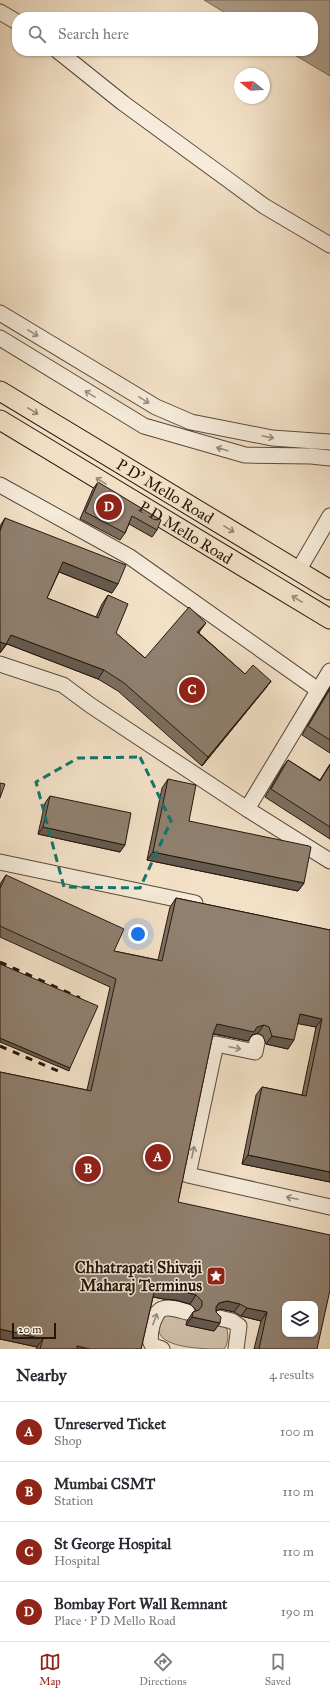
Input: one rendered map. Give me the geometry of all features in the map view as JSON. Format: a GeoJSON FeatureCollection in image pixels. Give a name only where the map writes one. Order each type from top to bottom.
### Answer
{"type":"FeatureCollection","features":[{"type":"Feature","properties":{"kind":"main road","name":"P D' Mello Road"},"geometry":{"type":"LineString","coordinates":[[0,391],[330,590]]}},
{"type":"Feature","properties":{"kind":"main road","name":"P D Mello Road"},"geometry":{"type":"LineString","coordinates":[[0,420],[330,619]]}},
{"type":"Feature","properties":{"kind":"lane"},"geometry":{"type":"LineString","coordinates":[[0,12],[12,19]]}},
{"type":"Feature","properties":{"kind":"lane"},"geometry":{"type":"LineString","coordinates":[[64,56],[123,102],[264,206],[330,245]]}},
{"type":"Feature","properties":{"kind":"lane"},"geometry":{"type":"LineString","coordinates":[[0,313],[156,407],[191,422],[272,438],[330,442]]}},
{"type":"Feature","properties":{"kind":"lane"},"geometry":{"type":"LineString","coordinates":[[0,338],[144,426],[244,455],[311,456],[330,458]]}},
{"type":"Feature","properties":{"kind":"lane"},"geometry":{"type":"LineString","coordinates":[[311,456],[330,467]]}},
{"type":"Feature","properties":{"kind":"lane"},"geometry":{"type":"LineString","coordinates":[[0,485],[130,557],[318,690]]}},
{"type":"Feature","properties":{"kind":"lane"},"geometry":{"type":"LineString","coordinates":[[298,571],[330,516]]}},
{"type":"Feature","properties":{"kind":"lane"},"geometry":{"type":"LineString","coordinates":[[0,664],[63,685],[90,705],[247,809],[330,861]]}},
{"type":"Feature","properties":{"kind":"lane"},"geometry":{"type":"LineString","coordinates":[[247,809],[330,671]]}},
{"type":"Feature","properties":{"kind":"lane"},"geometry":{"type":"LineString","coordinates":[[0,862],[207,905]]}},
{"type":"Feature","properties":{"kind":"lane"},"geometry":{"type":"LineString","coordinates":[[257,1042],[255,1052],[216,1044],[188,1175],[330,1207]]}},
{"type":"Feature","properties":{"kind":"lane"},"geometry":{"type":"LineString","coordinates":[[162,1349],[153,1345],[150,1341],[150,1334],[158,1312],[169,1308],[187,1312]]}},
{"type":"Feature","properties":{"kind":"lane"},"geometry":{"type":"LineString","coordinates":[[219,1318],[232,1321],[239,1326],[236,1349]]}},
{"type":"Feature","properties":{"kind":"highlighted area"},"geometry":{"type":"Polygon","coordinates":[[[140,757],[171,821],[140,888],[64,887],[36,782],[78,758],[140,757]]]}},
{"type":"Feature","properties":{"kind":"shaded area"},"geometry":{"type":"Polygon","coordinates":[[[204,0],[330,0],[330,76],[296,56],[318,56],[318,12],[224,12],[204,0]]]}},
{"type":"Feature","properties":{"kind":"shaded area"},"geometry":{"type":"Polygon","coordinates":[[[174,1314],[221,1325],[227,1329],[228,1337],[226,1346],[224,1349],[190,1347],[167,1341],[160,1335],[159,1327],[164,1316],[174,1314]]]}},
{"type":"Feature","properties":{"kind":"building"},"geometry":{"type":"Polygon","coordinates":[[[98,482],[161,520],[157,530],[132,516],[125,533],[85,512],[98,482]]]}},
{"type":"Feature","properties":{"kind":"building"},"geometry":{"type":"Polygon","coordinates":[[[5,518],[126,565],[118,584],[63,562],[47,598],[98,618],[108,595],[128,604],[116,633],[145,658],[189,607],[206,623],[197,632],[245,674],[253,665],[271,681],[208,757],[124,683],[104,670],[11,635],[6,644],[0,642],[0,531],[5,518]]]}},
{"type":"Feature","properties":{"kind":"building"},"geometry":{"type":"Polygon","coordinates":[[[330,689],[330,740],[308,726],[330,689]]]}},
{"type":"Feature","properties":{"kind":"building"},"geometry":{"type":"Polygon","coordinates":[[[288,760],[320,781],[330,765],[330,827],[271,789],[288,760]]]}},
{"type":"Feature","properties":{"kind":"building"},"geometry":{"type":"Polygon","coordinates":[[[168,779],[196,785],[189,821],[311,847],[304,883],[153,852],[168,779]]]}},
{"type":"Feature","properties":{"kind":"building"},"geometry":{"type":"Polygon","coordinates":[[[0,783],[5,784],[0,798],[0,783]]]}},
{"type":"Feature","properties":{"kind":"building"},"geometry":{"type":"Polygon","coordinates":[[[50,796],[131,813],[125,845],[43,827],[50,796]]]}},
{"type":"Feature","properties":{"kind":"building"},"geometry":{"type":"Polygon","coordinates":[[[6,875],[124,929],[114,951],[162,961],[176,898],[330,930],[330,1172],[248,1155],[262,1087],[306,1096],[322,1019],[300,1014],[294,1040],[272,1036],[269,1027],[264,1025],[257,1027],[254,1032],[217,1024],[213,1034],[178,1202],[330,1235],[330,1290],[317,1349],[259,1349],[267,1312],[247,1308],[240,1304],[227,1301],[219,1303],[216,1307],[216,1312],[221,1317],[220,1323],[192,1317],[193,1312],[199,1310],[202,1306],[202,1301],[196,1295],[182,1291],[169,1291],[155,1288],[141,1349],[90,1349],[77,1346],[77,1349],[40,1349],[43,1339],[0,1329],[0,1072],[91,1091],[116,979],[0,926],[0,889],[6,875]]]}},
{"type":"Feature","properties":{"kind":"building"},"geometry":{"type":"Polygon","coordinates":[[[0,964],[98,1006],[70,1068],[0,1038],[0,964]]]}},
{"type":"Feature","properties":{"kind":"railway"},"geometry":{"type":"LineString","coordinates":[[0,962],[80,998]]}},
{"type":"Feature","properties":{"kind":"railway"},"geometry":{"type":"LineString","coordinates":[[0,1046],[58,1071]]}},
{"type":"Feature","properties":{"kind":"place","name":"Bombay Fort Wall Remnant"},"geometry":{"type":"Point","coordinates":[109,507]}},
{"type":"Feature","properties":{"kind":"place","name":"St George Hospital"},"geometry":{"type":"Point","coordinates":[192,690]}},
{"type":"Feature","properties":{"kind":"place","name":"Unreserved Ticket"},"geometry":{"type":"Point","coordinates":[158,1157]}},
{"type":"Feature","properties":{"kind":"place","name":"Mumbai CSMT"},"geometry":{"type":"Point","coordinates":[88,1169]}},
{"type":"Feature","properties":{"kind":"place","name":"Chhatrapati Shivaji Maharaj Terminus"},"geometry":{"type":"Point","coordinates":[216,1276]}}]}
